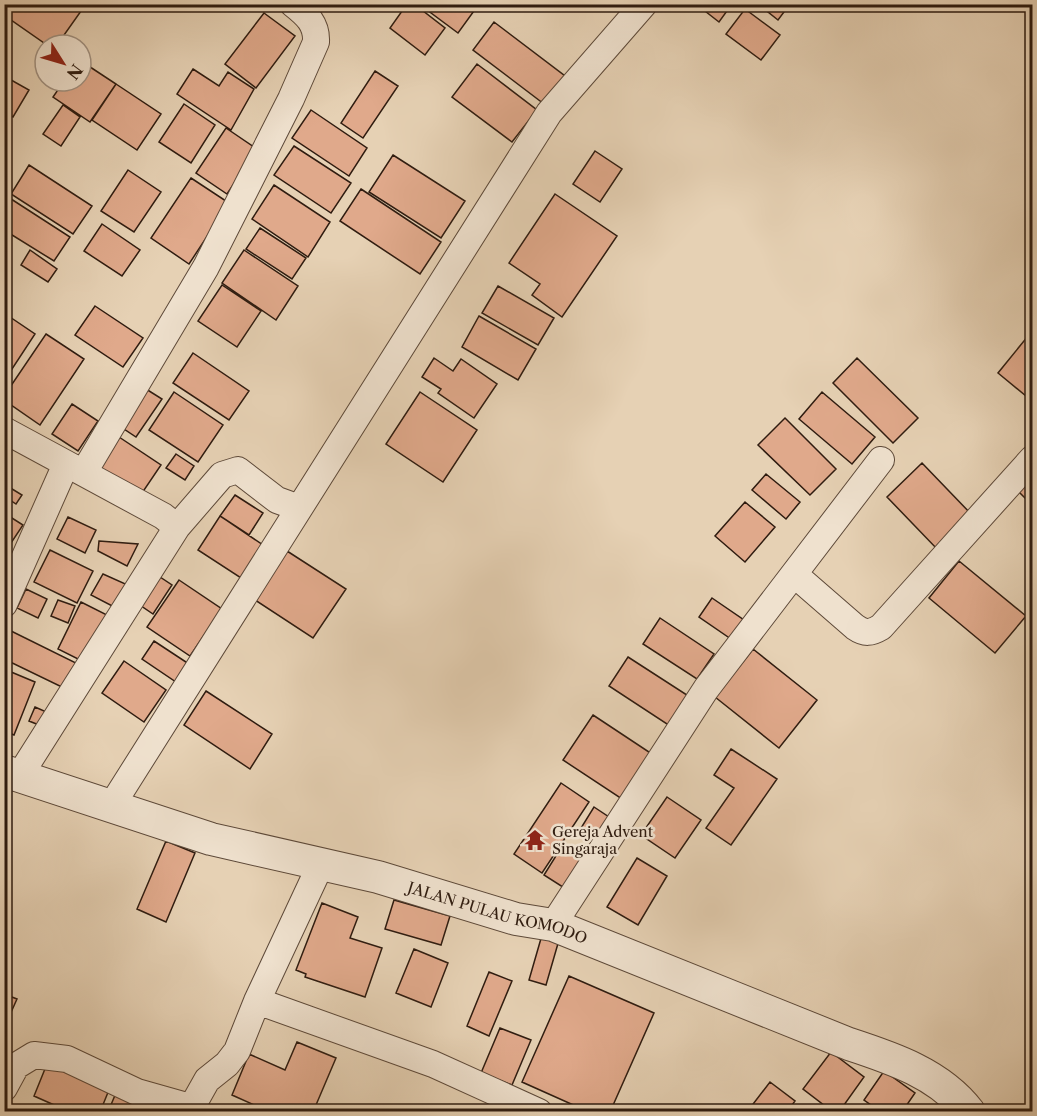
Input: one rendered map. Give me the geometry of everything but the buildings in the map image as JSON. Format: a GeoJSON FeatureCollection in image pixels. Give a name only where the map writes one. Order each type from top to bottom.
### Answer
{"type":"FeatureCollection","features":[{"type":"Feature","properties":{"kind":"street"},"geometry":{"type":"LineString","coordinates":[[4,603],[75,468],[206,267],[299,80],[316,42],[316,34],[311,20],[293,4]]}},
{"type":"Feature","properties":{"kind":"street"},"geometry":{"type":"LineString","coordinates":[[112,805],[549,113],[644,4]]}},
{"type":"Feature","properties":{"kind":"street"},"geometry":{"type":"LineString","coordinates":[[4,430],[170,520],[177,527]]}},
{"type":"Feature","properties":{"kind":"street"},"geometry":{"type":"LineString","coordinates":[[794,574],[855,627],[862,632],[871,633],[881,627],[1032,459]]}},
{"type":"Feature","properties":{"kind":"street"},"geometry":{"type":"LineString","coordinates":[[553,925],[706,689],[881,460]]}},
{"type":"Feature","properties":{"kind":"street"},"geometry":{"type":"LineString","coordinates":[[12,773],[177,527],[222,475],[238,470],[277,500],[299,508]]}},
{"type":"Feature","properties":{"kind":"street","name":"JALAN PULAU KOMODO"},"geometry":{"type":"LineString","coordinates":[[12,773],[211,840],[320,866],[378,877],[516,919],[553,925],[849,1044],[898,1060],[923,1073],[969,1112]]}},
{"type":"Feature","properties":{"kind":"street"},"geometry":{"type":"LineString","coordinates":[[4,1088],[16,1066],[34,1055],[67,1059],[137,1092],[189,1109],[207,1080],[227,1064],[237,1052],[257,1001],[320,866]]}},
{"type":"Feature","properties":{"kind":"street"},"geometry":{"type":"LineString","coordinates":[[257,1001],[433,1064],[539,1112]]}},
{"type":"Feature","properties":{"kind":"place","name":"Gereja Advent Singaraja"},"geometry":{"type":"Point","coordinates":[535,840]}}]}
